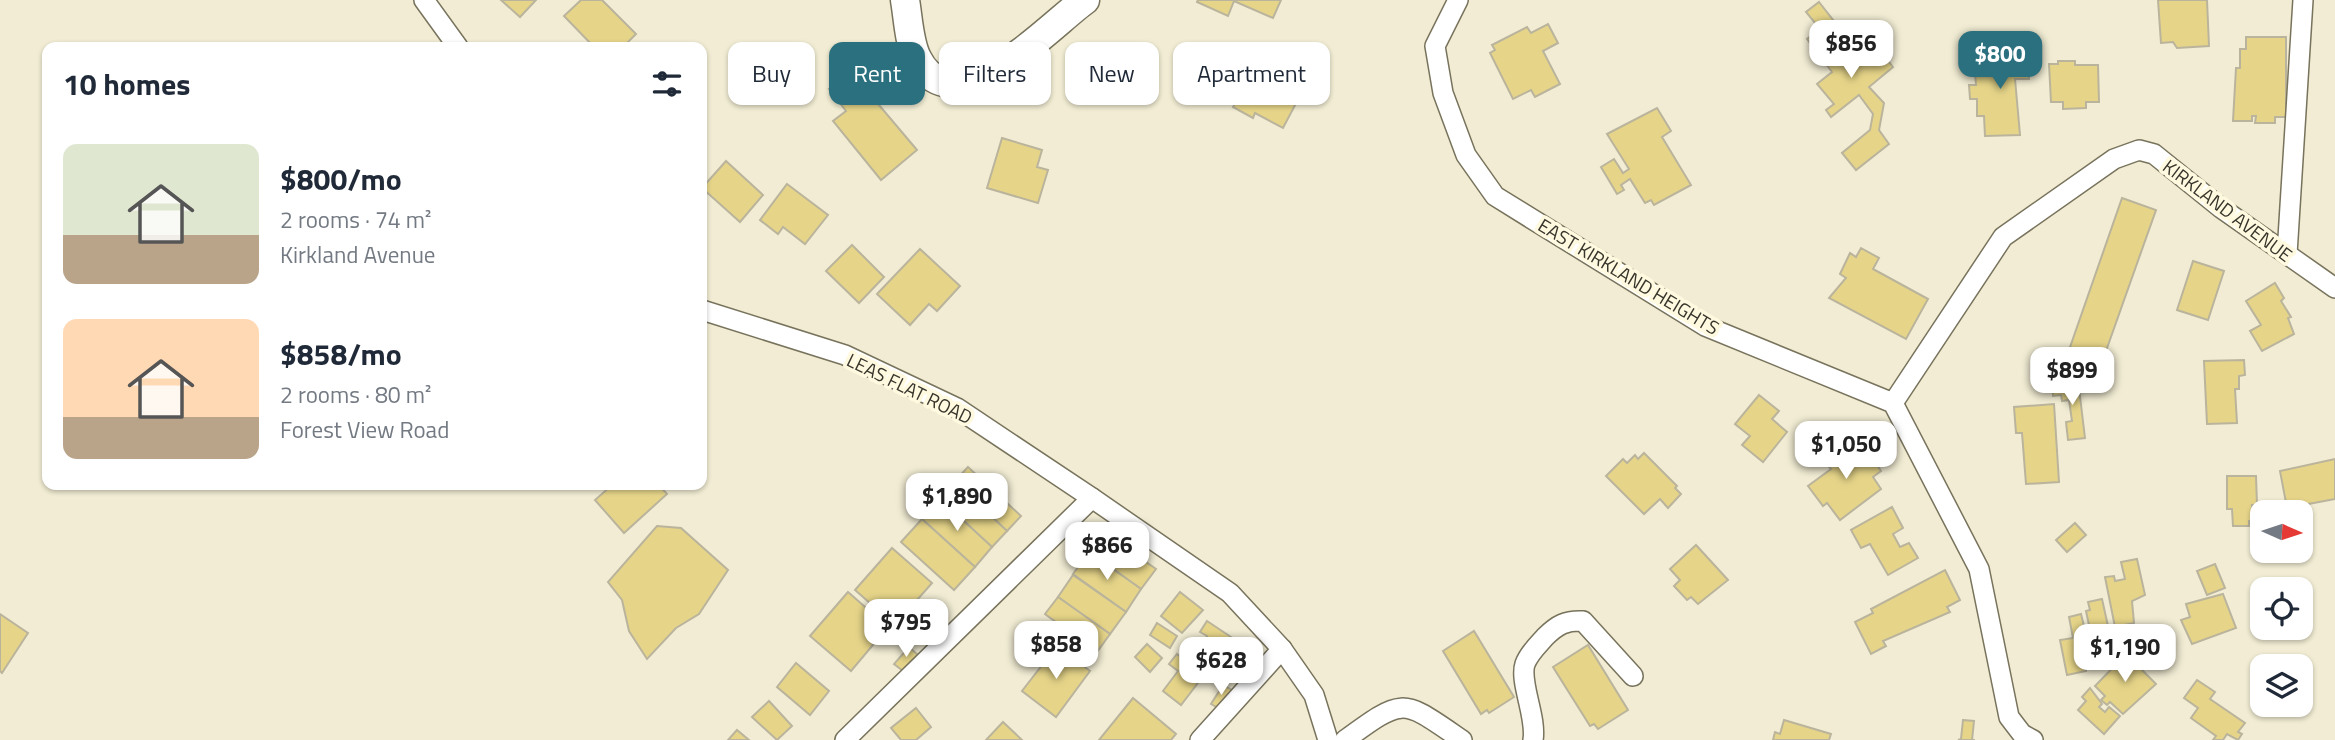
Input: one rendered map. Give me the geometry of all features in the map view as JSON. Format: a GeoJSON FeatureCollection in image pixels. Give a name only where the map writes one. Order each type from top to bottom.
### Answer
{"type":"FeatureCollection","features":[{"type":"Feature","properties":{"kind":"main road"},"geometry":{"type":"LineString","coordinates":[[905,0],[917,58],[934,77],[955,85],[980,79],[1028,48],[1085,0]]}},
{"type":"Feature","properties":{"kind":"street"},"geometry":{"type":"LineString","coordinates":[[424,0],[454,42]]}},
{"type":"Feature","properties":{"kind":"street","name":"EAST KIRKLAND HEIGHTS"},"geometry":{"type":"LineString","coordinates":[[1458,0],[1434,46],[1443,93],[1466,155],[1495,196],[1705,326],[1893,403]]}},
{"type":"Feature","properties":{"kind":"street"},"geometry":{"type":"LineString","coordinates":[[2287,254],[2304,0]]}},
{"type":"Feature","properties":{"kind":"street","name":"KIRKLAND AVENUE"},"geometry":{"type":"LineString","coordinates":[[1893,403],[2003,237],[2114,159],[2139,150],[2154,154],[2221,208],[2335,288]]}},
{"type":"Feature","properties":{"kind":"street","name":"LEAS FLAT ROAD"},"geometry":{"type":"LineString","coordinates":[[707,312],[845,355],[957,408],[1093,498],[1230,593],[1282,649],[1314,695],[1328,740]]}},
{"type":"Feature","properties":{"kind":"street"},"geometry":{"type":"LineString","coordinates":[[1893,403],[1979,569],[2009,717],[2022,734],[2033,740]]}},
{"type":"Feature","properties":{"kind":"street"},"geometry":{"type":"LineString","coordinates":[[845,740],[1093,498]]}},
{"type":"Feature","properties":{"kind":"street"},"geometry":{"type":"LineString","coordinates":[[1533,740],[1535,729],[1524,667],[1529,655],[1555,627],[1570,620],[1583,621],[1633,676]]}},
{"type":"Feature","properties":{"kind":"street"},"geometry":{"type":"LineString","coordinates":[[1200,740],[1282,649]]}},
{"type":"Feature","properties":{"kind":"street"},"geometry":{"type":"LineString","coordinates":[[1345,740],[1380,714],[1399,707],[1416,709],[1462,740]]}},
{"type":"Feature","properties":{"kind":"building"},"geometry":{"type":"Polygon","coordinates":[[[501,0],[536,0],[520,17],[501,0]]]}},
{"type":"Feature","properties":{"kind":"building"},"geometry":{"type":"Polygon","coordinates":[[[581,0],[602,0],[636,34],[628,42],[589,42],[564,16],[581,0]]]}},
{"type":"Feature","properties":{"kind":"building"},"geometry":{"type":"Polygon","coordinates":[[[1198,0],[1281,0],[1273,18],[1234,1],[1228,16],[1197,2],[1198,0]]]}},
{"type":"Feature","properties":{"kind":"building"},"geometry":{"type":"Polygon","coordinates":[[[2158,0],[2207,0],[2209,46],[2177,48],[2173,42],[2161,43],[2158,0]]]}},
{"type":"Feature","properties":{"kind":"building"},"geometry":{"type":"Polygon","coordinates":[[[1819,2],[1837,25],[1833,29],[1847,48],[1866,33],[1893,67],[1869,87],[1884,103],[1879,130],[1889,144],[1856,170],[1842,153],[1870,130],[1873,114],[1859,95],[1831,117],[1826,110],[1834,104],[1817,84],[1832,72],[1807,39],[1820,29],[1806,12],[1819,2]]]}},
{"type":"Feature","properties":{"kind":"building"},"geometry":{"type":"Polygon","coordinates":[[[1548,24],[1558,43],[1543,51],[1560,84],[1535,97],[1531,90],[1513,99],[1490,53],[1495,50],[1492,45],[1527,27],[1531,33],[1548,24]]]}},
{"type":"Feature","properties":{"kind":"building"},"geometry":{"type":"Polygon","coordinates":[[[2246,37],[2286,37],[2286,117],[2275,117],[2275,123],[2255,123],[2256,116],[2252,116],[2252,121],[2233,121],[2236,68],[2240,68],[2240,49],[2246,49],[2246,37]]]}},
{"type":"Feature","properties":{"kind":"building"},"geometry":{"type":"Polygon","coordinates":[[[2028,51],[2029,79],[2015,79],[2020,135],[1985,136],[1984,116],[1977,116],[1977,99],[1970,99],[1969,85],[1976,85],[1975,73],[1982,73],[1982,53],[2028,51]]]}},
{"type":"Feature","properties":{"kind":"building"},"geometry":{"type":"Polygon","coordinates":[[[2058,61],[2075,61],[2075,65],[2098,65],[2099,102],[2086,102],[2086,108],[2063,109],[2063,102],[2051,102],[2049,64],[2058,64],[2058,61]]]}},
{"type":"Feature","properties":{"kind":"building"},"geometry":{"type":"Polygon","coordinates":[[[841,105],[879,105],[917,150],[881,180],[833,121],[846,111],[841,105]]]}},
{"type":"Feature","properties":{"kind":"building"},"geometry":{"type":"Polygon","coordinates":[[[1295,105],[1283,128],[1255,113],[1253,118],[1233,107],[1295,105]]]}},
{"type":"Feature","properties":{"kind":"building"},"geometry":{"type":"Polygon","coordinates":[[[1657,108],[1671,131],[1662,137],[1691,185],[1654,205],[1651,200],[1645,203],[1630,179],[1621,185],[1624,190],[1617,194],[1601,167],[1614,159],[1623,173],[1629,169],[1607,134],[1657,108]]]}},
{"type":"Feature","properties":{"kind":"building"},"geometry":{"type":"Polygon","coordinates":[[[1002,138],[1042,150],[1037,167],[1048,170],[1038,203],[987,188],[1002,138]]]}},
{"type":"Feature","properties":{"kind":"building"},"geometry":{"type":"Polygon","coordinates":[[[726,161],[763,195],[740,222],[707,192],[707,182],[726,161]]]}},
{"type":"Feature","properties":{"kind":"building"},"geometry":{"type":"Polygon","coordinates":[[[787,184],[828,215],[805,244],[783,227],[778,234],[760,220],[787,184]]]}},
{"type":"Feature","properties":{"kind":"building"},"geometry":{"type":"Polygon","coordinates":[[[2122,198],[2156,210],[2101,365],[2068,353],[2122,198]]]}},
{"type":"Feature","properties":{"kind":"building"},"geometry":{"type":"Polygon","coordinates":[[[852,245],[884,277],[859,303],[826,271],[852,245]]]}},
{"type":"Feature","properties":{"kind":"building"},"geometry":{"type":"Polygon","coordinates":[[[1861,248],[1879,258],[1873,269],[1928,299],[1906,339],[1829,298],[1846,278],[1840,274],[1850,253],[1856,257],[1861,248]]]}},
{"type":"Feature","properties":{"kind":"building"},"geometry":{"type":"Polygon","coordinates":[[[920,249],[960,286],[937,311],[929,304],[910,325],[877,294],[920,249]]]}},
{"type":"Feature","properties":{"kind":"building"},"geometry":{"type":"Polygon","coordinates":[[[2193,261],[2224,271],[2208,320],[2177,310],[2193,261]]]}},
{"type":"Feature","properties":{"kind":"building"},"geometry":{"type":"Polygon","coordinates":[[[2275,283],[2284,298],[2281,301],[2291,317],[2288,318],[2294,334],[2262,351],[2250,331],[2261,325],[2246,301],[2275,283]]]}},
{"type":"Feature","properties":{"kind":"building"},"geometry":{"type":"Polygon","coordinates":[[[2244,360],[2245,375],[2239,376],[2239,389],[2235,389],[2237,423],[2207,424],[2204,361],[2244,360]]]}},
{"type":"Feature","properties":{"kind":"building"},"geometry":{"type":"Polygon","coordinates":[[[2078,380],[2085,438],[2068,440],[2066,422],[2072,421],[2069,400],[2062,401],[2061,395],[2053,396],[2052,383],[2078,380]]]}},
{"type":"Feature","properties":{"kind":"building"},"geometry":{"type":"Polygon","coordinates":[[[1759,395],[1779,411],[1772,419],[1787,432],[1763,462],[1742,445],[1750,436],[1735,424],[1759,395]]]}},
{"type":"Feature","properties":{"kind":"building"},"geometry":{"type":"Polygon","coordinates":[[[2054,404],[2059,482],[2026,484],[2022,433],[2016,433],[2014,407],[2054,404]]]}},
{"type":"Feature","properties":{"kind":"building"},"geometry":{"type":"Polygon","coordinates":[[[1845,439],[1864,464],[1872,458],[1881,471],[1873,477],[1881,489],[1840,520],[1827,503],[1823,506],[1808,486],[1831,469],[1821,457],[1845,439]]]}},
{"type":"Feature","properties":{"kind":"building"},"geometry":{"type":"Polygon","coordinates":[[[1644,453],[1677,486],[1675,488],[1681,494],[1668,508],[1660,499],[1644,514],[1606,476],[1623,459],[1627,463],[1635,455],[1638,459],[1644,453]]]}},
{"type":"Feature","properties":{"kind":"building"},"geometry":{"type":"Polygon","coordinates":[[[2335,459],[2335,499],[2314,503],[2314,500],[2285,500],[2280,471],[2335,459]]]}},
{"type":"Feature","properties":{"kind":"building"},"geometry":{"type":"Polygon","coordinates":[[[968,467],[1021,516],[1007,531],[954,482],[968,467]]]}},
{"type":"Feature","properties":{"kind":"building"},"geometry":{"type":"Polygon","coordinates":[[[2227,476],[2256,476],[2257,500],[2250,500],[2249,526],[2233,526],[2232,509],[2227,509],[2227,476]]]}},
{"type":"Feature","properties":{"kind":"building"},"geometry":{"type":"Polygon","coordinates":[[[955,482],[1007,531],[992,547],[940,499],[955,482]]]}},
{"type":"Feature","properties":{"kind":"building"},"geometry":{"type":"Polygon","coordinates":[[[606,490],[663,490],[667,494],[624,533],[595,500],[606,490]]]}},
{"type":"Feature","properties":{"kind":"building"},"geometry":{"type":"Polygon","coordinates":[[[940,499],[992,547],[975,567],[922,519],[940,499]]]}},
{"type":"Feature","properties":{"kind":"building"},"geometry":{"type":"Polygon","coordinates":[[[1892,507],[1903,528],[1893,534],[1900,547],[1909,543],[1918,558],[1888,575],[1870,544],[1861,548],[1851,530],[1892,507]]]}},
{"type":"Feature","properties":{"kind":"building"},"geometry":{"type":"Polygon","coordinates":[[[922,519],[975,567],[954,590],[901,542],[922,519]]]}},
{"type":"Feature","properties":{"kind":"building"},"geometry":{"type":"Polygon","coordinates":[[[2075,523],[2086,535],[2067,552],[2056,540],[2075,523]]]}},
{"type":"Feature","properties":{"kind":"building"},"geometry":{"type":"Polygon","coordinates":[[[657,526],[681,528],[728,570],[699,614],[676,628],[647,659],[629,631],[622,600],[608,582],[657,526]]]}},
{"type":"Feature","properties":{"kind":"building"},"geometry":{"type":"Polygon","coordinates":[[[1102,531],[1156,569],[1141,589],[1088,551],[1102,531]]]}},
{"type":"Feature","properties":{"kind":"building"},"geometry":{"type":"Polygon","coordinates":[[[1696,545],[1728,580],[1698,604],[1691,597],[1687,600],[1674,586],[1680,580],[1670,569],[1696,545]]]}},
{"type":"Feature","properties":{"kind":"building"},"geometry":{"type":"Polygon","coordinates":[[[892,548],[932,583],[895,625],[855,590],[892,548]]]}},
{"type":"Feature","properties":{"kind":"building"},"geometry":{"type":"Polygon","coordinates":[[[1089,552],[1141,589],[1126,612],[1073,574],[1089,552]]]}},
{"type":"Feature","properties":{"kind":"building"},"geometry":{"type":"Polygon","coordinates":[[[2137,559],[2145,595],[2132,601],[2134,623],[2115,627],[2105,577],[2114,576],[2115,581],[2125,579],[2121,562],[2137,559]]]}},
{"type":"Feature","properties":{"kind":"building"},"geometry":{"type":"Polygon","coordinates":[[[2215,564],[2225,588],[2207,595],[2197,571],[2215,564]]]}},
{"type":"Feature","properties":{"kind":"building"},"geometry":{"type":"Polygon","coordinates":[[[1945,570],[1960,600],[1947,607],[1950,612],[1883,641],[1886,646],[1871,654],[1855,622],[1873,613],[1871,609],[1945,570]]]}},
{"type":"Feature","properties":{"kind":"building"},"geometry":{"type":"Polygon","coordinates":[[[1073,575],[1126,612],[1110,634],[1058,597],[1073,575]]]}},
{"type":"Feature","properties":{"kind":"building"},"geometry":{"type":"Polygon","coordinates":[[[848,592],[888,627],[851,671],[810,636],[848,592]]]}},
{"type":"Feature","properties":{"kind":"building"},"geometry":{"type":"Polygon","coordinates":[[[1180,592],[1203,610],[1182,633],[1161,616],[1180,592]]]}},
{"type":"Feature","properties":{"kind":"building"},"geometry":{"type":"Polygon","coordinates":[[[2223,594],[2236,628],[2192,644],[2181,620],[2190,617],[2186,604],[2223,594]]]}},
{"type":"Feature","properties":{"kind":"building"},"geometry":{"type":"Polygon","coordinates":[[[1058,597],[1110,634],[1097,652],[1045,614],[1058,597]]]}},
{"type":"Feature","properties":{"kind":"building"},"geometry":{"type":"Polygon","coordinates":[[[2102,599],[2111,640],[2090,644],[2093,659],[2084,661],[2086,671],[2067,675],[2060,640],[2073,638],[2069,617],[2081,614],[2084,626],[2089,625],[2086,611],[2090,610],[2088,602],[2102,599]]]}},
{"type":"Feature","properties":{"kind":"building"},"geometry":{"type":"Polygon","coordinates":[[[0,614],[28,633],[2,673],[0,671],[0,614]]]}},
{"type":"Feature","properties":{"kind":"building"},"geometry":{"type":"Polygon","coordinates":[[[1207,621],[1231,637],[1220,653],[1203,642],[1207,636],[1200,632],[1207,621]]]}},
{"type":"Feature","properties":{"kind":"building"},"geometry":{"type":"Polygon","coordinates":[[[1157,623],[1177,636],[1170,648],[1150,635],[1157,623]]]}},
{"type":"Feature","properties":{"kind":"building"},"geometry":{"type":"Polygon","coordinates":[[[1474,631],[1514,697],[1489,713],[1487,710],[1481,714],[1443,651],[1474,631]]]}},
{"type":"Feature","properties":{"kind":"building"},"geometry":{"type":"Polygon","coordinates":[[[1199,641],[1218,657],[1206,671],[1187,656],[1199,641]]]}},
{"type":"Feature","properties":{"kind":"building"},"geometry":{"type":"Polygon","coordinates":[[[1147,644],[1162,658],[1150,672],[1135,657],[1147,644]]]}},
{"type":"Feature","properties":{"kind":"building"},"geometry":{"type":"Polygon","coordinates":[[[1588,645],[1628,710],[1598,729],[1594,724],[1590,726],[1553,667],[1588,645]]]}},
{"type":"Feature","properties":{"kind":"building"},"geometry":{"type":"Polygon","coordinates":[[[1057,646],[1090,671],[1056,717],[1022,691],[1057,646]]]}},
{"type":"Feature","properties":{"kind":"building"},"geometry":{"type":"Polygon","coordinates":[[[909,647],[918,655],[903,671],[894,664],[909,647]]]}},
{"type":"Feature","properties":{"kind":"building"},"geometry":{"type":"Polygon","coordinates":[[[2127,653],[2137,663],[2140,660],[2145,665],[2141,669],[2156,684],[2123,714],[2110,702],[2107,705],[2101,700],[2105,696],[2095,686],[2127,653]]]}},
{"type":"Feature","properties":{"kind":"building"},"geometry":{"type":"Polygon","coordinates":[[[1177,654],[1204,675],[1181,705],[1163,691],[1178,671],[1169,664],[1177,654]]]}},
{"type":"Feature","properties":{"kind":"building"},"geometry":{"type":"Polygon","coordinates":[[[796,663],[829,691],[810,715],[777,687],[796,663]]]}},
{"type":"Feature","properties":{"kind":"building"},"geometry":{"type":"Polygon","coordinates":[[[2197,680],[2215,692],[2210,699],[2245,723],[2238,732],[2242,734],[2238,740],[2227,734],[2223,740],[2213,740],[2216,736],[2191,718],[2198,708],[2184,698],[2197,680]]]}},
{"type":"Feature","properties":{"kind":"building"},"geometry":{"type":"Polygon","coordinates":[[[1223,685],[1232,690],[1220,709],[1211,704],[1223,685]]]}},
{"type":"Feature","properties":{"kind":"building"},"geometry":{"type":"Polygon","coordinates":[[[2090,688],[2102,704],[2099,707],[2105,712],[2109,707],[2120,716],[2104,734],[2078,710],[2086,701],[2082,697],[2090,688]]]}},
{"type":"Feature","properties":{"kind":"building"},"geometry":{"type":"Polygon","coordinates":[[[1133,698],[1176,734],[1171,740],[1099,740],[1133,698]]]}},
{"type":"Feature","properties":{"kind":"building"},"geometry":{"type":"Polygon","coordinates":[[[769,701],[792,726],[777,740],[752,717],[769,701]]]}},
{"type":"Feature","properties":{"kind":"building"},"geometry":{"type":"Polygon","coordinates":[[[916,708],[931,727],[916,740],[901,740],[891,728],[916,708]]]}},
{"type":"Feature","properties":{"kind":"building"},"geometry":{"type":"Polygon","coordinates":[[[1784,720],[1831,734],[1829,740],[1773,740],[1775,732],[1780,734],[1784,720]]]}},
{"type":"Feature","properties":{"kind":"building"},"geometry":{"type":"Polygon","coordinates":[[[1963,720],[1974,721],[1972,740],[1958,740],[1961,739],[1963,720]]]}},
{"type":"Feature","properties":{"kind":"building"},"geometry":{"type":"Polygon","coordinates":[[[1003,722],[1022,740],[986,740],[1003,722]]]}},
{"type":"Feature","properties":{"kind":"building"},"geometry":{"type":"Polygon","coordinates":[[[737,730],[749,740],[728,740],[737,730]]]}}]}
